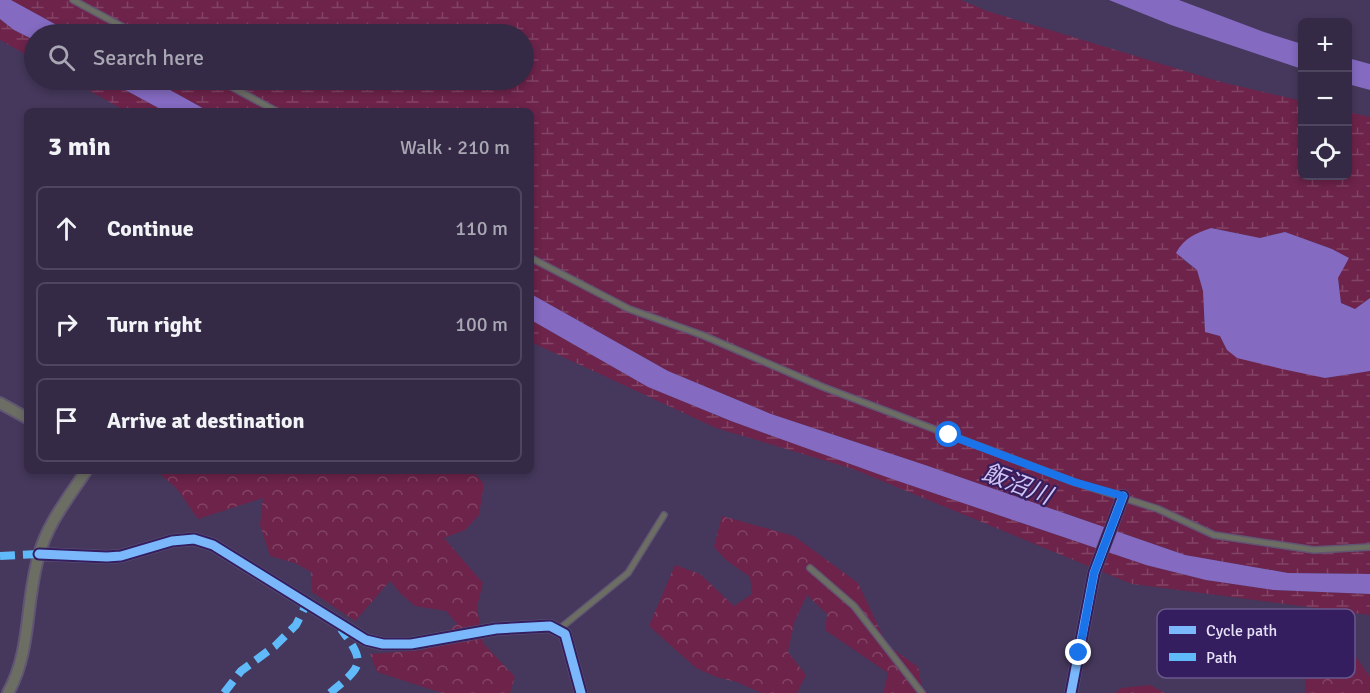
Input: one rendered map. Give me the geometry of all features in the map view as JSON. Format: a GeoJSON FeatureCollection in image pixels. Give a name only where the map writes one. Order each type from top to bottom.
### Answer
{"type":"FeatureCollection","features":[{"type":"Feature","properties":{"kind":"street"},"geometry":{"type":"LineString","coordinates":[[0,403],[24,416]]}},
{"type":"Feature","properties":{"kind":"street"},"geometry":{"type":"LineString","coordinates":[[8,693],[22,660],[39,554],[48,532],[84,474]]}},
{"type":"Feature","properties":{"kind":"street"},"geometry":{"type":"LineString","coordinates":[[1071,693],[1094,573],[1122,499]]}},
{"type":"Feature","properties":{"kind":"street"},"geometry":{"type":"LineString","coordinates":[[39,554],[121,556],[172,541],[194,539],[213,545],[366,640],[384,644],[411,644],[496,629],[550,626],[565,634],[581,693]]}},
{"type":"Feature","properties":{"kind":"lane"},"geometry":{"type":"LineString","coordinates":[[73,0],[117,24]]}},
{"type":"Feature","properties":{"kind":"lane"},"geometry":{"type":"LineString","coordinates":[[237,90],[270,108]]}},
{"type":"Feature","properties":{"kind":"lane"},"geometry":{"type":"LineString","coordinates":[[534,260],[629,309],[702,335],[823,387],[1074,482],[1158,509],[1214,535],[1314,549],[1370,547]]}},
{"type":"Feature","properties":{"kind":"lane"},"geometry":{"type":"LineString","coordinates":[[558,630],[628,573],[664,515]]}},
{"type":"Feature","properties":{"kind":"lane"},"geometry":{"type":"LineString","coordinates":[[810,568],[854,606],[922,693]]}},
{"type":"Feature","properties":{"kind":"green space"},"geometry":{"type":"Polygon","coordinates":[[[11,0],[961,0],[987,11],[1221,82],[1298,100],[1298,180],[1352,180],[1352,113],[1370,117],[1370,298],[1355,309],[1341,303],[1332,249],[1285,232],[1260,238],[1211,228],[1183,260],[1197,270],[1203,291],[1205,332],[1220,336],[1227,350],[1325,378],[1370,371],[1370,574],[1288,573],[1185,555],[771,414],[668,371],[534,296],[534,108],[203,108],[170,90],[534,90],[534,24],[55,24],[11,0]]]}},
{"type":"Feature","properties":{"kind":"green space"},"geometry":{"type":"Polygon","coordinates":[[[0,19],[24,35],[24,53],[0,40],[0,19]]]}},
{"type":"Feature","properties":{"kind":"green space"},"geometry":{"type":"Polygon","coordinates":[[[88,90],[125,90],[158,108],[120,108],[88,90]]]}},
{"type":"Feature","properties":{"kind":"green space"},"geometry":{"type":"Polygon","coordinates":[[[534,322],[648,387],[731,421],[892,479],[1146,565],[1206,580],[1274,590],[1370,594],[1370,615],[1355,613],[1355,609],[1324,609],[1132,584],[853,469],[716,428],[534,343],[534,322]]]}},
{"type":"Feature","properties":{"kind":"green space"},"geometry":{"type":"Polygon","coordinates":[[[160,474],[476,474],[484,484],[479,515],[465,530],[444,538],[483,583],[477,607],[483,643],[515,677],[510,693],[442,693],[377,672],[370,654],[424,650],[457,624],[446,611],[415,606],[390,581],[355,621],[312,592],[311,572],[295,563],[270,556],[260,525],[263,498],[198,519],[177,489],[160,474]]]}},
{"type":"Feature","properties":{"kind":"green space"},"geometry":{"type":"Polygon","coordinates":[[[722,516],[794,536],[858,583],[887,645],[918,667],[922,687],[928,693],[883,693],[888,673],[825,630],[827,614],[807,595],[794,623],[788,652],[806,675],[797,693],[761,693],[696,668],[649,626],[675,565],[700,574],[734,606],[752,594],[750,577],[726,560],[714,547],[722,516]]]}},
{"type":"Feature","properties":{"kind":"green space"},"geometry":{"type":"Polygon","coordinates":[[[1355,656],[1370,677],[1370,693],[1305,693],[1305,678],[1355,678],[1355,656]]]}},
{"type":"Feature","properties":{"kind":"green space"},"geometry":{"type":"Polygon","coordinates":[[[1150,685],[1165,693],[1115,693],[1121,688],[1150,685]]]}},
{"type":"Feature","properties":{"kind":"shaded area"},"geometry":{"type":"Polygon","coordinates":[[[0,0],[11,0],[55,24],[24,24],[24,35],[0,19],[0,0]]]}},
{"type":"Feature","properties":{"kind":"shaded area"},"geometry":{"type":"Polygon","coordinates":[[[1109,0],[1179,0],[1298,43],[1298,68],[1171,25],[1109,0]]]}},
{"type":"Feature","properties":{"kind":"shaded area"},"geometry":{"type":"Polygon","coordinates":[[[1352,59],[1370,64],[1370,90],[1352,85],[1352,59]]]}},
{"type":"Feature","properties":{"kind":"shaded area"},"geometry":{"type":"Polygon","coordinates":[[[125,90],[170,90],[203,108],[158,108],[125,90]]]}},
{"type":"Feature","properties":{"kind":"shaded area"},"geometry":{"type":"Polygon","coordinates":[[[1211,228],[1260,238],[1285,232],[1332,249],[1349,258],[1338,278],[1341,303],[1355,309],[1370,298],[1370,371],[1325,378],[1282,369],[1237,358],[1227,350],[1220,336],[1205,332],[1203,291],[1197,270],[1176,253],[1191,237],[1211,228]]]}},
{"type":"Feature","properties":{"kind":"shaded area"},"geometry":{"type":"Polygon","coordinates":[[[534,296],[668,371],[771,414],[1185,555],[1288,573],[1370,574],[1370,594],[1274,590],[1206,580],[1146,565],[892,479],[731,421],[648,387],[534,322],[534,296]]]}},
{"type":"Feature","properties":{"kind":"marked path"},"geometry":{"type":"LineString","coordinates":[[0,556],[39,554]]}},
{"type":"Feature","properties":{"kind":"marked path"},"geometry":{"type":"LineString","coordinates":[[224,693],[241,671],[275,646],[296,625],[307,603]]}},
{"type":"Feature","properties":{"kind":"marked path"},"geometry":{"type":"LineString","coordinates":[[330,693],[349,677],[357,664],[355,650],[341,629]]}},
{"type":"Feature","properties":{"kind":"cycle path"},"geometry":{"type":"LineString","coordinates":[[1071,693],[1094,573],[1123,496]]}},
{"type":"Feature","properties":{"kind":"cycle path"},"geometry":{"type":"LineString","coordinates":[[39,554],[121,556],[172,541],[194,539],[213,545],[366,640],[383,644],[411,644],[496,629],[550,626],[565,634],[581,693]]}},
{"type":"Feature","properties":{"kind":"route"},"geometry":{"type":"LineString","coordinates":[[949,435],[1074,482],[1123,496],[1094,573],[1079,653]]}},
{"type":"Feature","properties":{"kind":"water label","name":"飯沼川"},"geometry":{"type":"Point","coordinates":[1017,484]}}]}
